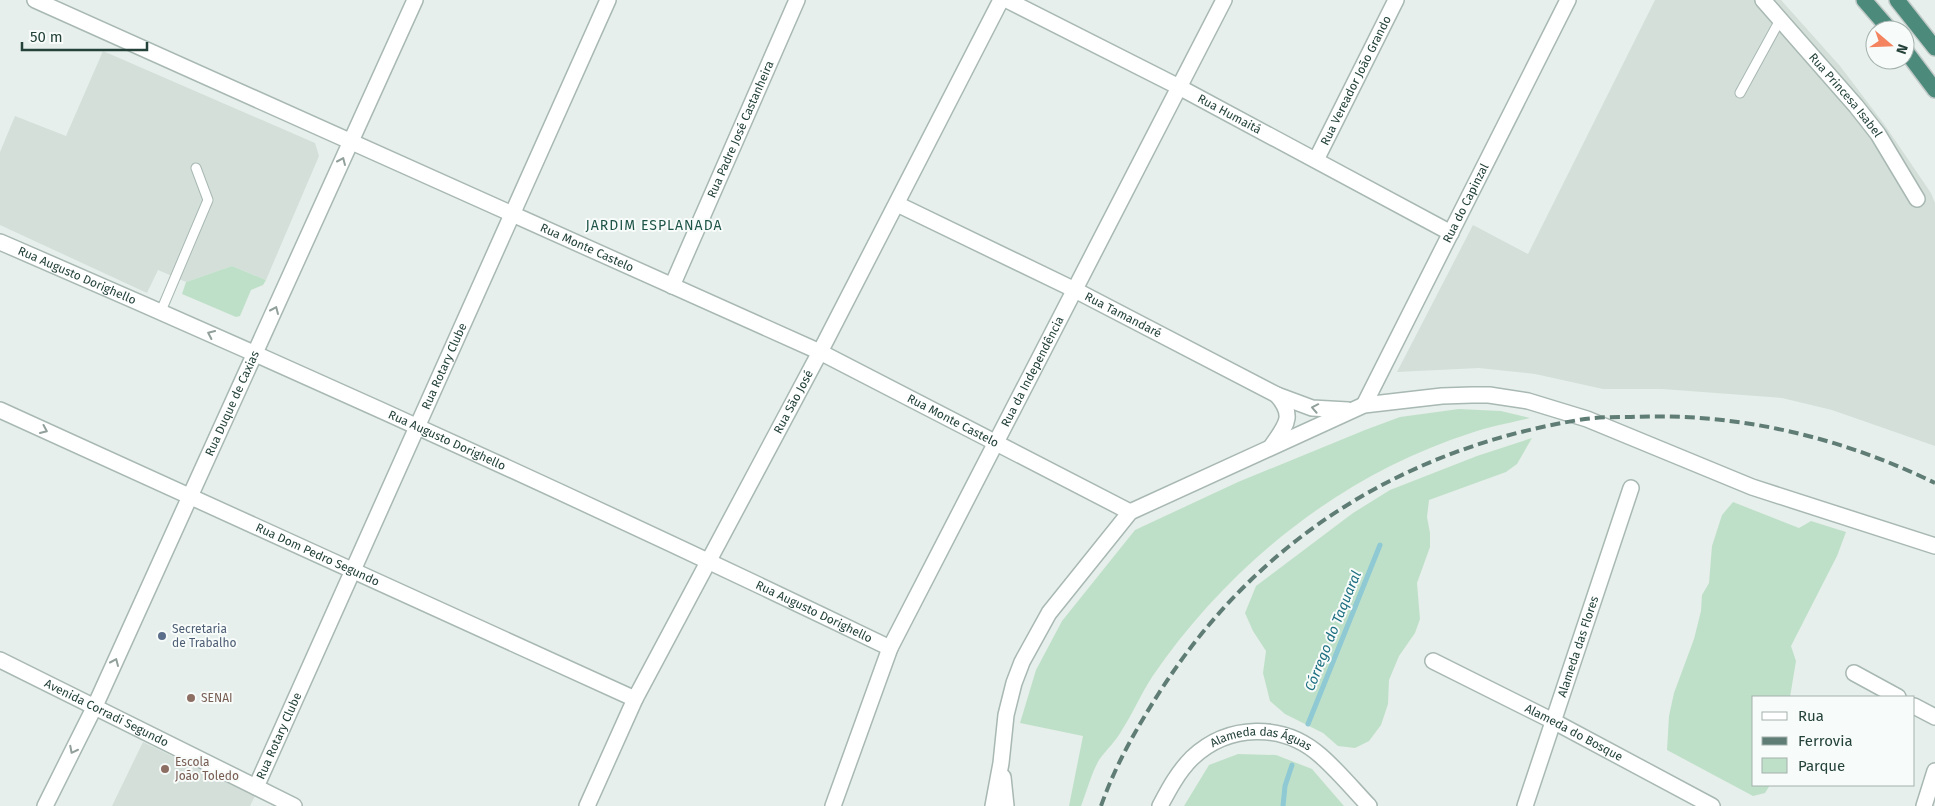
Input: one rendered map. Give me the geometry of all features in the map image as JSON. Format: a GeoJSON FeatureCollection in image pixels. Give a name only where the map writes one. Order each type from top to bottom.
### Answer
{"type":"FeatureCollection","features":[{"type":"Feature","properties":{"kind":"highway"},"geometry":{"type":"LineString","coordinates":[[1864,0],[1881,20]]}},
{"type":"Feature","properties":{"kind":"highway"},"geometry":{"type":"LineString","coordinates":[[1897,0],[1935,48]]}},
{"type":"Feature","properties":{"kind":"highway"},"geometry":{"type":"LineString","coordinates":[[1915,63],[1935,90]]}},
{"type":"Feature","properties":{"kind":"street","name":"Rua Monte Castelo"},"geometry":{"type":"LineString","coordinates":[[35,0],[820,352],[1130,512]]}},
{"type":"Feature","properties":{"kind":"street","name":"Rua Duque de Caxias"},"geometry":{"type":"LineString","coordinates":[[45,806],[95,706],[415,0]]}},
{"type":"Feature","properties":{"kind":"street","name":"Rua Rotary Clube"},"geometry":{"type":"LineString","coordinates":[[256,787],[608,0]]}},
{"type":"Feature","properties":{"kind":"street","name":"Rua Padre José Castanheira"},"geometry":{"type":"LineString","coordinates":[[672,286],[797,0]]}},
{"type":"Feature","properties":{"kind":"street","name":"Rua São José"},"geometry":{"type":"LineString","coordinates":[[587,806],[635,698],[710,561],[820,352],[1001,0]]}},
{"type":"Feature","properties":{"kind":"street","name":"Rua Humaitá"},"geometry":{"type":"LineString","coordinates":[[1007,0],[1179,87],[1451,233]]}},
{"type":"Feature","properties":{"kind":"street","name":"Rua da Independência"},"geometry":{"type":"LineString","coordinates":[[833,806],[890,648],[1224,0]]}},
{"type":"Feature","properties":{"kind":"street","name":"Rua Vereador João Grando"},"geometry":{"type":"LineString","coordinates":[[1316,160],[1396,0]]}},
{"type":"Feature","properties":{"kind":"street","name":"Rua do Capinzal"},"geometry":{"type":"LineString","coordinates":[[1359,408],[1451,233],[1568,0]]}},
{"type":"Feature","properties":{"kind":"street","name":"Rua Princesa Isabel"},"geometry":{"type":"LineString","coordinates":[[1763,0],[1856,106],[1878,134],[1916,200]]}},
{"type":"Feature","properties":{"kind":"street","name":"Rua Tamandaré"},"geometry":{"type":"LineString","coordinates":[[897,204],[1075,290],[1277,395],[1312,408],[1359,408]]}},
{"type":"Feature","properties":{"kind":"street","name":"Rua Augusto Dorighello"},"geometry":{"type":"LineString","coordinates":[[0,242],[160,311],[710,561],[890,648]]}},
{"type":"Feature","properties":{"kind":"street"},"geometry":{"type":"LineString","coordinates":[[1271,447],[1285,427],[1288,416],[1287,407],[1277,395]]}},
{"type":"Feature","properties":{"kind":"street"},"geometry":{"type":"LineString","coordinates":[[993,806],[1001,764],[1006,715],[1014,683],[1035,636],[1049,613],[1130,512],[1359,408],[1442,396],[1472,395],[1528,402],[1587,419],[1752,487],[1935,546]]}},
{"type":"Feature","properties":{"kind":"street","name":"Rua Dom Pedro Segundo"},"geometry":{"type":"LineString","coordinates":[[0,410],[635,698]]}},
{"type":"Feature","properties":{"kind":"street","name":"Alameda das Flores"},"geometry":{"type":"LineString","coordinates":[[1526,806],[1631,488]]}},
{"type":"Feature","properties":{"kind":"street","name":"Avenida Corradi Segundo"},"geometry":{"type":"LineString","coordinates":[[0,660],[294,806]]}},
{"type":"Feature","properties":{"kind":"street","name":"Alameda do Bosque"},"geometry":{"type":"LineString","coordinates":[[1433,661],[1553,721],[1712,806]]}},
{"type":"Feature","properties":{"kind":"street"},"geometry":{"type":"LineString","coordinates":[[1854,674],[1896,696]]}},
{"type":"Feature","properties":{"kind":"street"},"geometry":{"type":"LineString","coordinates":[[1915,707],[1935,717]]}},
{"type":"Feature","properties":{"kind":"street","name":"Alameda das Águas"},"geometry":{"type":"LineString","coordinates":[[1160,806],[1173,781],[1192,758],[1217,739],[1245,731],[1266,731],[1289,737],[1320,755],[1368,806]]}},
{"type":"Feature","properties":{"kind":"street"},"geometry":{"type":"LineString","coordinates":[[1001,764],[1006,806]]}},
{"type":"Feature","properties":{"kind":"street"},"geometry":{"type":"LineString","coordinates":[[1924,806],[1935,771]]}},
{"type":"Feature","properties":{"kind":"lane"},"geometry":{"type":"LineString","coordinates":[[1740,92],[1780,20]]}},
{"type":"Feature","properties":{"kind":"lane"},"geometry":{"type":"LineString","coordinates":[[160,311],[208,200],[196,168]]}},
{"type":"Feature","properties":{"kind":"shaded area"},"geometry":{"type":"Polygon","coordinates":[[[1655,0],[1781,0],[1840,66],[1884,124],[1931,193],[1935,203],[1935,446],[1832,410],[1782,398],[1662,389],[1603,389],[1535,374],[1479,368],[1397,372],[1473,225],[1528,254],[1655,0]]]}},
{"type":"Feature","properties":{"kind":"shaded area"},"geometry":{"type":"Polygon","coordinates":[[[103,51],[315,143],[319,156],[266,280],[232,266],[186,282],[158,270],[147,293],[0,225],[0,152],[15,116],[66,136],[103,51]]]}},
{"type":"Feature","properties":{"kind":"shaded area","name":"Escola João Toledo"},"geometry":{"type":"Polygon","coordinates":[[[143,742],[255,796],[250,806],[112,806],[143,742]]]}},
{"type":"Feature","properties":{"kind":"green space"},"geometry":{"type":"Polygon","coordinates":[[[232,266],[266,280],[263,285],[251,290],[240,316],[236,317],[182,294],[186,282],[232,266]]]}},
{"type":"Feature","properties":{"kind":"green space"},"geometry":{"type":"Polygon","coordinates":[[[1459,409],[1501,411],[1530,418],[1493,426],[1423,451],[1377,473],[1333,499],[1291,529],[1252,562],[1182,636],[1152,677],[1120,734],[1099,760],[1081,806],[1069,806],[1083,736],[1020,723],[1036,670],[1062,621],[1135,530],[1238,482],[1365,430],[1400,417],[1459,409]]]}},
{"type":"Feature","properties":{"kind":"green space"},"geometry":{"type":"Polygon","coordinates":[[[1532,438],[1517,464],[1506,472],[1429,500],[1427,517],[1430,547],[1417,583],[1420,619],[1415,633],[1399,656],[1389,680],[1388,704],[1381,725],[1369,741],[1355,748],[1338,746],[1323,733],[1285,714],[1270,701],[1263,673],[1266,651],[1253,631],[1245,613],[1256,586],[1353,513],[1390,490],[1477,456],[1532,438]]]}},
{"type":"Feature","properties":{"kind":"green space"},"geometry":{"type":"Polygon","coordinates":[[[1733,502],[1799,528],[1811,521],[1846,532],[1837,556],[1791,646],[1796,661],[1790,696],[1752,696],[1752,786],[1769,786],[1765,793],[1753,796],[1667,750],[1669,716],[1674,693],[1694,639],[1701,611],[1702,595],[1709,583],[1712,546],[1722,515],[1733,502]]]}},
{"type":"Feature","properties":{"kind":"green space"},"geometry":{"type":"Polygon","coordinates":[[[1238,754],[1276,755],[1312,769],[1344,806],[1184,806],[1209,765],[1238,754]]]}},
{"type":"Feature","properties":{"kind":"waterway","name":"Córrego do Taquaral"},"geometry":{"type":"LineString","coordinates":[[1308,724],[1380,545]]}},
{"type":"Feature","properties":{"kind":"waterway","name":"Córrego do Taquaral"},"geometry":{"type":"LineString","coordinates":[[1283,806],[1285,786],[1292,765]]}},
{"type":"Feature","properties":{"kind":"railway"},"geometry":{"type":"LineString","coordinates":[[1101,806],[1127,748],[1159,693],[1198,638],[1242,589],[1289,546],[1341,509],[1397,477],[1456,452],[1519,432],[1585,419],[1608,417],[1710,419],[1787,431],[1825,441],[1863,453],[1935,483]]}},
{"type":"Feature","properties":{"kind":"place","name":"Secretaria de Trabalho"},"geometry":{"type":"Point","coordinates":[162,636]}},
{"type":"Feature","properties":{"kind":"place","name":"SENAI"},"geometry":{"type":"Point","coordinates":[191,698]}},
{"type":"Feature","properties":{"kind":"place","name":"Escola João Toledo"},"geometry":{"type":"Point","coordinates":[165,769]}},
{"type":"Feature","properties":{"kind":"district","name":"JARDIM ESPLANADA"},"geometry":{"type":"Point","coordinates":[654,225]}}]}
